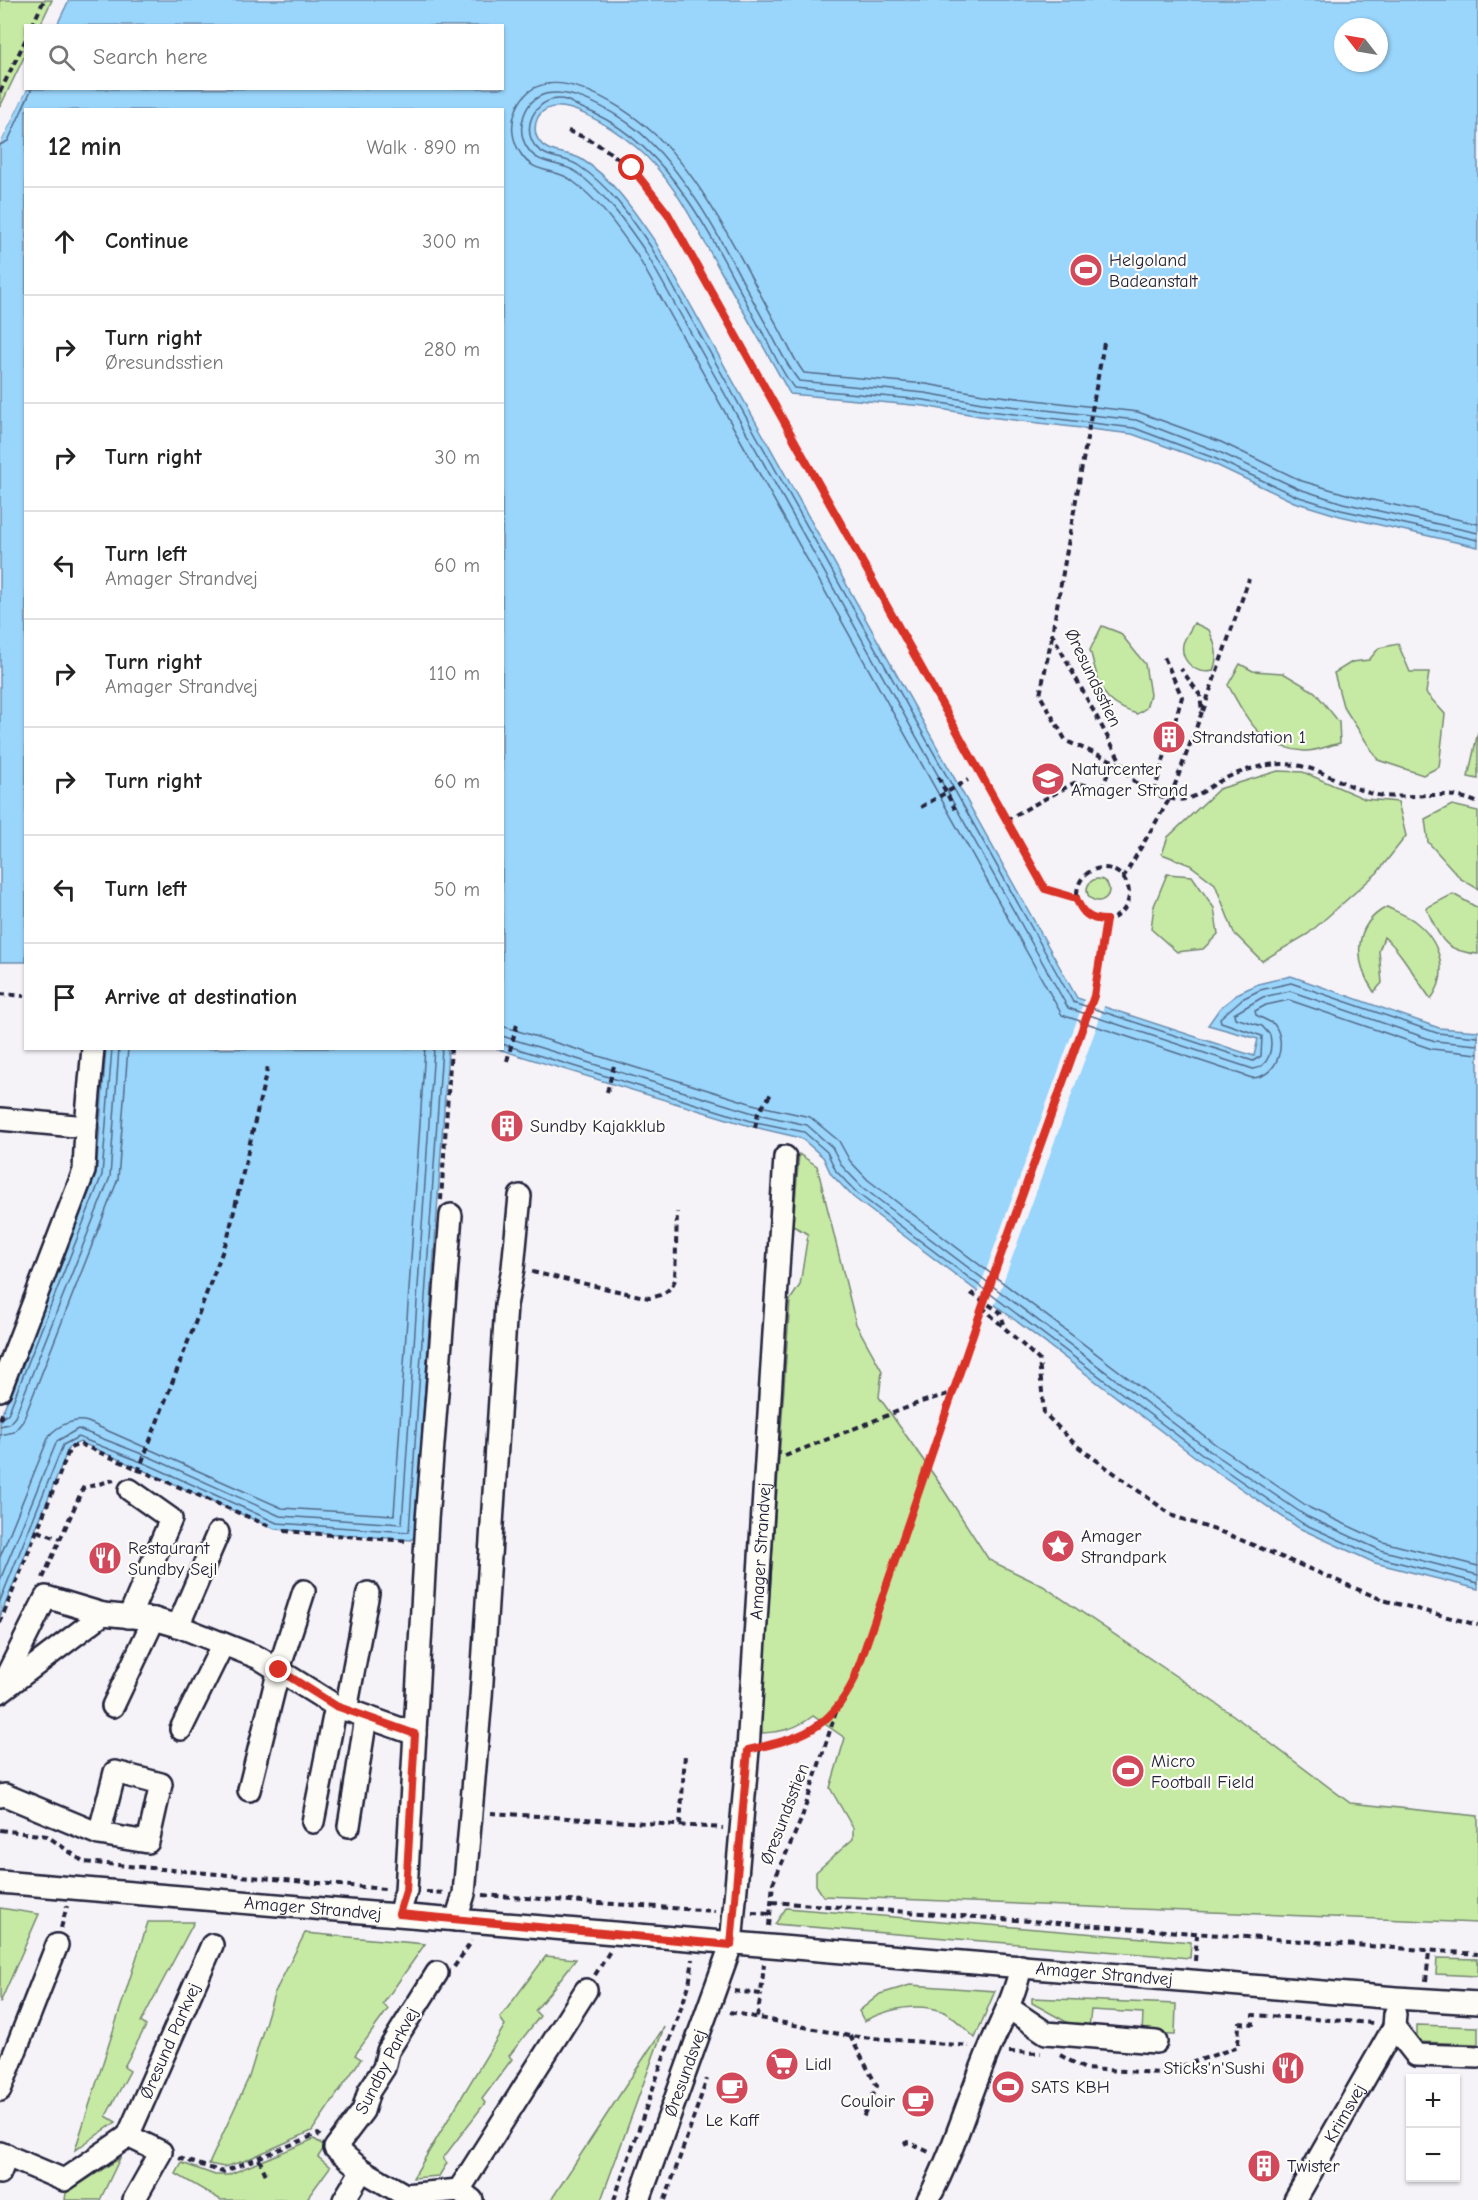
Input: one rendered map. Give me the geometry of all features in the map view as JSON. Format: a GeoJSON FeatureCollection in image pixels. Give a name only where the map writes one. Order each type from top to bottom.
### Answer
{"type":"FeatureCollection","features":[{"type":"Feature","properties":{"kind":"street"},"geometry":{"type":"LineString","coordinates":[[0,1390],[84,1170],[93,1050]]}},
{"type":"Feature","properties":{"kind":"street"},"geometry":{"type":"LineString","coordinates":[[0,1119],[86,1127]]}},
{"type":"Feature","properties":{"kind":"street","name":"Amager Strandvej"},"geometry":{"type":"LineString","coordinates":[[731,1945],[748,1750],[785,1157]]}},
{"type":"Feature","properties":{"kind":"street"},"geometry":{"type":"LineString","coordinates":[[456,1920],[464,1894],[481,1697],[506,1305],[513,1268],[520,1196]]}},
{"type":"Feature","properties":{"kind":"street"},"geometry":{"type":"LineString","coordinates":[[399,1914],[406,1891],[446,1208]]}},
{"type":"Feature","properties":{"kind":"street"},"geometry":{"type":"LineString","coordinates":[[129,1617],[171,1519],[130,1478]]}},
{"type":"Feature","properties":{"kind":"street"},"geometry":{"type":"LineString","coordinates":[[178,1626],[218,1533]]}},
{"type":"Feature","properties":{"kind":"street"},"geometry":{"type":"LineString","coordinates":[[249,1790],[279,1670],[304,1590]]}},
{"type":"Feature","properties":{"kind":"street"},"geometry":{"type":"LineString","coordinates":[[313,1822],[349,1711],[368,1593]]}},
{"type":"Feature","properties":{"kind":"street"},"geometry":{"type":"LineString","coordinates":[[0,1690],[24,1636],[46,1596],[102,1614],[154,1619],[178,1626],[279,1670],[349,1711],[415,1734]]}},
{"type":"Feature","properties":{"kind":"street"},"geometry":{"type":"LineString","coordinates":[[0,1690],[102,1614]]}},
{"type":"Feature","properties":{"kind":"street"},"geometry":{"type":"LineString","coordinates":[[113,1706],[154,1619]]}},
{"type":"Feature","properties":{"kind":"street"},"geometry":{"type":"LineString","coordinates":[[181,1729],[223,1644]]}},
{"type":"Feature","properties":{"kind":"street"},"geometry":{"type":"LineString","coordinates":[[349,1711],[349,1826]]}},
{"type":"Feature","properties":{"kind":"street"},"geometry":{"type":"LineString","coordinates":[[0,1796],[5,1795],[54,1813],[99,1834]]}},
{"type":"Feature","properties":{"kind":"street","name":"Amager Strandvej"},"geometry":{"type":"LineString","coordinates":[[0,1882],[399,1914],[731,1945],[1021,1966],[1425,2001],[1478,2003]]}},
{"type":"Feature","properties":{"kind":"street"},"geometry":{"type":"LineString","coordinates":[[0,2090],[57,1945]]}},
{"type":"Feature","properties":{"kind":"street","name":"Øresund Parkvej"},"geometry":{"type":"LineString","coordinates":[[128,2136],[212,1945]]}},
{"type":"Feature","properties":{"kind":"street","name":"Øresundsvej"},"geometry":{"type":"LineString","coordinates":[[639,2200],[731,1945]]}},
{"type":"Feature","properties":{"kind":"street"},"geometry":{"type":"LineString","coordinates":[[928,2200],[949,2161],[990,2048],[1009,2008],[1021,1966]]}},
{"type":"Feature","properties":{"kind":"street","name":"Sundby Parkvej"},"geometry":{"type":"LineString","coordinates":[[335,2148],[363,2111],[369,2091],[384,2068],[388,2050],[436,1974]]}},
{"type":"Feature","properties":{"kind":"street"},"geometry":{"type":"LineString","coordinates":[[335,2148],[362,2170],[405,2195],[466,2195],[586,1990]]}},
{"type":"Feature","properties":{"kind":"street"},"geometry":{"type":"LineString","coordinates":[[1396,1998],[1386,2025],[1416,2055],[1478,2057]]}},
{"type":"Feature","properties":{"kind":"street"},"geometry":{"type":"LineString","coordinates":[[1009,2008],[1046,2033],[1156,2042]]}},
{"type":"Feature","properties":{"kind":"street","name":"Krimsvej"},"geometry":{"type":"LineString","coordinates":[[1295,2200],[1386,2025]]}},
{"type":"Feature","properties":{"kind":"street"},"geometry":{"type":"LineString","coordinates":[[2,2160],[64,2180],[128,2136],[161,2152],[134,2200]]}},
{"type":"Feature","properties":{"kind":"street"},"geometry":{"type":"LineString","coordinates":[[344,2200],[362,2170]]}},
{"type":"Feature","properties":{"kind":"path"},"geometry":{"type":"LineString","coordinates":[[33,24],[44,0]]}},
{"type":"Feature","properties":{"kind":"path"},"geometry":{"type":"LineString","coordinates":[[0,93],[24,43]]}},
{"type":"Feature","properties":{"kind":"path"},"geometry":{"type":"LineString","coordinates":[[568,131],[581,135],[632,168],[668,214],[1045,889],[1076,898]]}},
{"type":"Feature","properties":{"kind":"path","name":"Øresundsstien"},"geometry":{"type":"LineString","coordinates":[[1104,343],[1053,634],[1121,764],[1137,785],[1170,798]]}},
{"type":"Feature","properties":{"kind":"path"},"geometry":{"type":"LineString","coordinates":[[1124,878],[1170,798],[1249,579]]}},
{"type":"Feature","properties":{"kind":"path"},"geometry":{"type":"LineString","coordinates":[[1053,634],[1040,695],[1066,741],[1121,764]]}},
{"type":"Feature","properties":{"kind":"path"},"geometry":{"type":"LineString","coordinates":[[1154,792],[1182,697],[1164,657]]}},
{"type":"Feature","properties":{"kind":"path"},"geometry":{"type":"LineString","coordinates":[[1181,669],[1200,695],[1202,712]]}},
{"type":"Feature","properties":{"kind":"path"},"geometry":{"type":"LineString","coordinates":[[1006,819],[1074,783],[1102,788],[1113,761]]}},
{"type":"Feature","properties":{"kind":"path"},"geometry":{"type":"LineString","coordinates":[[1170,798],[1185,800],[1225,778],[1253,769],[1282,764],[1305,766],[1382,795],[1441,794],[1463,796],[1478,803]]}},
{"type":"Feature","properties":{"kind":"path"},"geometry":{"type":"LineString","coordinates":[[938,777],[956,809]]}},
{"type":"Feature","properties":{"kind":"path"},"geometry":{"type":"LineString","coordinates":[[921,807],[968,780]]}},
{"type":"Feature","properties":{"kind":"path"},"geometry":{"type":"LineString","coordinates":[[1109,868],[1124,878],[1129,896],[1122,913],[1106,920],[1088,916],[1081,910],[1076,898],[1078,885],[1090,871],[1109,868]]}},
{"type":"Feature","properties":{"kind":"path","name":"Øresundsstien"},"geometry":{"type":"LineString","coordinates":[[1106,920],[1094,996],[983,1304],[955,1392],[854,1680],[836,1712],[801,1820],[773,1883],[772,1902],[1197,1935]]}},
{"type":"Feature","properties":{"kind":"path"},"geometry":{"type":"LineString","coordinates":[[0,994],[24,996]]}},
{"type":"Feature","properties":{"kind":"path"},"geometry":{"type":"LineString","coordinates":[[507,1061],[518,1021]]}},
{"type":"Feature","properties":{"kind":"path"},"geometry":{"type":"LineString","coordinates":[[446,1208],[451,1050]]}},
{"type":"Feature","properties":{"kind":"path"},"geometry":{"type":"LineString","coordinates":[[607,1092],[615,1062]]}},
{"type":"Feature","properties":{"kind":"path"},"geometry":{"type":"LineString","coordinates":[[130,1478],[228,1237],[268,1065]]}},
{"type":"Feature","properties":{"kind":"path"},"geometry":{"type":"LineString","coordinates":[[755,1128],[758,1113],[773,1091]]}},
{"type":"Feature","properties":{"kind":"path"},"geometry":{"type":"LineString","coordinates":[[513,1268],[649,1298],[658,1297],[672,1287],[675,1280],[677,1212]]}},
{"type":"Feature","properties":{"kind":"path"},"geometry":{"type":"LineString","coordinates":[[971,1293],[1039,1360],[1044,1413],[1077,1446],[1173,1516],[1227,1534],[1383,1599],[1478,1625]]}},
{"type":"Feature","properties":{"kind":"path"},"geometry":{"type":"LineString","coordinates":[[983,1304],[1000,1312],[1005,1326]]}},
{"type":"Feature","properties":{"kind":"path"},"geometry":{"type":"LineString","coordinates":[[767,1453],[785,1456],[921,1402],[955,1392]]}},
{"type":"Feature","properties":{"kind":"path"},"geometry":{"type":"LineString","coordinates":[[0,1623],[70,1449],[80,1444],[130,1478],[269,1526]]}},
{"type":"Feature","properties":{"kind":"path"},"geometry":{"type":"LineString","coordinates":[[46,1596],[43,1576],[83,1488],[130,1478]]}},
{"type":"Feature","properties":{"kind":"path"},"geometry":{"type":"LineString","coordinates":[[38,1531],[60,1539]]}},
{"type":"Feature","properties":{"kind":"path"},"geometry":{"type":"LineString","coordinates":[[284,1531],[417,1541]]}},
{"type":"Feature","properties":{"kind":"path"},"geometry":{"type":"LineString","coordinates":[[748,1750],[803,1734],[821,1725],[836,1712]]}},
{"type":"Feature","properties":{"kind":"path"},"geometry":{"type":"LineString","coordinates":[[680,1825],[685,1755]]}},
{"type":"Feature","properties":{"kind":"path"},"geometry":{"type":"LineString","coordinates":[[471,1805],[481,1806],[494,1815],[724,1828]]}},
{"type":"Feature","properties":{"kind":"path"},"geometry":{"type":"LineString","coordinates":[[0,1830],[48,1836],[84,1862],[406,1891],[702,1911],[689,1985],[614,2200]]}},
{"type":"Feature","properties":{"kind":"path"},"geometry":{"type":"LineString","coordinates":[[57,1945],[72,1888]]}},
{"type":"Feature","properties":{"kind":"path"},"geometry":{"type":"LineString","coordinates":[[436,1974],[453,1969],[484,1923]]}},
{"type":"Feature","properties":{"kind":"path"},"geometry":{"type":"LineString","coordinates":[[586,1990],[621,1935]]}},
{"type":"Feature","properties":{"kind":"path"},"geometry":{"type":"LineString","coordinates":[[1193,1980],[1197,1935],[1478,1954]]}},
{"type":"Feature","properties":{"kind":"path"},"geometry":{"type":"LineString","coordinates":[[1425,2001],[1429,1952]]}},
{"type":"Feature","properties":{"kind":"path"},"geometry":{"type":"LineString","coordinates":[[757,2017],[761,1994]]}},
{"type":"Feature","properties":{"kind":"path"},"geometry":{"type":"LineString","coordinates":[[726,2022],[730,2012],[849,2036],[990,2048]]}},
{"type":"Feature","properties":{"kind":"path"},"geometry":{"type":"LineString","coordinates":[[1253,2016],[1386,2025]]}},
{"type":"Feature","properties":{"kind":"path"},"geometry":{"type":"LineString","coordinates":[[849,2036],[877,2086],[862,2120]]}},
{"type":"Feature","properties":{"kind":"path"},"geometry":{"type":"LineString","coordinates":[[665,2200],[708,2076]]}},
{"type":"Feature","properties":{"kind":"path"},"geometry":{"type":"LineString","coordinates":[[161,2152],[223,2172],[318,2134],[335,2148]]}},
{"type":"Feature","properties":{"kind":"path"},"geometry":{"type":"LineString","coordinates":[[259,2158],[267,2177]]}},
{"type":"Feature","properties":{"kind":"green space"},"geometry":{"type":"Polygon","coordinates":[[[0,0],[52,0],[40,24],[24,24],[24,57],[0,107],[0,0]]]}},
{"type":"Feature","properties":{"kind":"green space"},"geometry":{"type":"Polygon","coordinates":[[[1194,623],[1209,630],[1216,655],[1213,671],[1196,669],[1187,662],[1184,656],[1183,644],[1194,623]]]}},
{"type":"Feature","properties":{"kind":"green space"},"geometry":{"type":"Polygon","coordinates":[[[1102,626],[1120,633],[1145,664],[1150,695],[1146,708],[1137,714],[1115,704],[1108,698],[1099,682],[1090,650],[1102,626]]]}},
{"type":"Feature","properties":{"kind":"green space"},"geometry":{"type":"Polygon","coordinates":[[[1398,644],[1410,672],[1429,672],[1426,693],[1445,714],[1439,767],[1423,775],[1378,760],[1343,706],[1334,673],[1352,662],[1369,660],[1379,648],[1398,644]]]}},
{"type":"Feature","properties":{"kind":"green space"},"geometry":{"type":"Polygon","coordinates":[[[1240,664],[1253,671],[1283,673],[1315,692],[1339,722],[1340,743],[1304,751],[1276,744],[1265,738],[1242,710],[1228,685],[1240,664]]]}},
{"type":"Feature","properties":{"kind":"green space"},"geometry":{"type":"Polygon","coordinates":[[[1478,732],[1478,779],[1468,777],[1478,732]]]}},
{"type":"Feature","properties":{"kind":"green space"},"geometry":{"type":"Polygon","coordinates":[[[1278,771],[1303,772],[1365,799],[1398,802],[1406,836],[1377,873],[1308,934],[1262,961],[1234,933],[1215,884],[1190,865],[1162,854],[1168,837],[1219,789],[1278,771]]]}},
{"type":"Feature","properties":{"kind":"green space"},"geometry":{"type":"Polygon","coordinates":[[[1452,805],[1478,811],[1478,889],[1461,879],[1428,842],[1425,819],[1452,805]]]}},
{"type":"Feature","properties":{"kind":"green space"},"geometry":{"type":"Polygon","coordinates":[[[1167,874],[1192,876],[1214,908],[1218,934],[1203,949],[1177,952],[1151,929],[1154,906],[1167,874]]]}},
{"type":"Feature","properties":{"kind":"green space"},"geometry":{"type":"Polygon","coordinates":[[[1094,879],[1102,879],[1109,886],[1109,894],[1102,901],[1094,901],[1087,894],[1087,886],[1094,879]]]}},
{"type":"Feature","properties":{"kind":"green space"},"geometry":{"type":"Polygon","coordinates":[[[1453,894],[1478,908],[1478,954],[1457,950],[1444,941],[1426,908],[1453,894]]]}},
{"type":"Feature","properties":{"kind":"green space"},"geometry":{"type":"Polygon","coordinates":[[[1387,907],[1413,920],[1430,937],[1435,946],[1441,967],[1437,989],[1431,999],[1403,958],[1384,937],[1379,951],[1382,983],[1374,992],[1367,981],[1360,957],[1362,934],[1367,924],[1387,907]]]}},
{"type":"Feature","properties":{"kind":"green space"},"geometry":{"type":"Polygon","coordinates":[[[799,1154],[817,1166],[856,1324],[882,1371],[879,1397],[938,1481],[989,1560],[1043,1586],[1233,1715],[1350,1803],[1478,1816],[1478,1923],[823,1896],[816,1885],[816,1872],[853,1839],[853,1828],[830,1788],[845,1738],[813,1716],[801,1724],[783,1730],[762,1733],[761,1720],[790,1300],[800,1285],[808,1234],[793,1226],[799,1154]]]}},
{"type":"Feature","properties":{"kind":"green space"},"geometry":{"type":"Polygon","coordinates":[[[0,1908],[39,1914],[0,2003],[0,1908]]]}},
{"type":"Feature","properties":{"kind":"green space"},"geometry":{"type":"Polygon","coordinates":[[[786,1908],[1191,1942],[1190,1958],[775,1924],[786,1908]]]}},
{"type":"Feature","properties":{"kind":"green space"},"geometry":{"type":"Polygon","coordinates":[[[148,1922],[194,1922],[141,2022],[146,2026],[124,2067],[130,2071],[106,2116],[116,2122],[75,2150],[148,1922]]]}},
{"type":"Feature","properties":{"kind":"green space"},"geometry":{"type":"Polygon","coordinates":[[[305,1933],[425,1944],[383,2004],[388,2009],[355,2055],[361,2059],[312,2131],[244,2161],[224,2167],[209,2164],[249,2077],[274,1994],[305,1933]]]}},
{"type":"Feature","properties":{"kind":"green space"},"geometry":{"type":"Polygon","coordinates":[[[546,1956],[576,1959],[535,2011],[540,2016],[509,2056],[512,2059],[482,2099],[485,2103],[443,2158],[447,2163],[439,2176],[413,2178],[505,2025],[500,2018],[546,1956]]]}},
{"type":"Feature","properties":{"kind":"green space"},"geometry":{"type":"Polygon","coordinates":[[[1437,1958],[1478,1959],[1478,1976],[1436,1974],[1437,1958]]]}},
{"type":"Feature","properties":{"kind":"green space"},"geometry":{"type":"Polygon","coordinates":[[[910,1985],[995,1991],[975,2038],[951,2016],[932,2008],[902,2008],[864,2021],[859,2011],[880,1994],[910,1985]]]}},
{"type":"Feature","properties":{"kind":"green space"},"geometry":{"type":"Polygon","coordinates":[[[1032,1998],[1176,2004],[1175,2035],[1142,2034],[1143,2013],[1091,2010],[1089,2027],[1079,2029],[1032,2003],[1032,1998]]]}},
{"type":"Feature","properties":{"kind":"green space"},"geometry":{"type":"Polygon","coordinates":[[[1417,2025],[1478,2027],[1478,2044],[1417,2042],[1417,2025]]]}},
{"type":"Feature","properties":{"kind":"green space"},"geometry":{"type":"Polygon","coordinates":[[[664,2027],[601,2200],[551,2200],[664,2027]]]}},
{"type":"Feature","properties":{"kind":"green space"},"geometry":{"type":"Polygon","coordinates":[[[314,2139],[325,2146],[318,2157],[330,2167],[306,2200],[221,2200],[176,2174],[182,2163],[215,2175],[228,2175],[314,2139]]]}},
{"type":"Feature","properties":{"kind":"green space"},"geometry":{"type":"Polygon","coordinates":[[[120,2158],[100,2200],[65,2200],[66,2193],[120,2158]]]}},
{"type":"Feature","properties":{"kind":"water"},"geometry":{"type":"Polygon","coordinates":[[[69,0],[1478,0],[1478,547],[1340,516],[1294,502],[1212,463],[1132,434],[980,416],[924,406],[790,394],[691,217],[661,172],[649,159],[616,132],[572,109],[558,107],[547,109],[538,117],[535,130],[538,139],[548,149],[581,159],[614,186],[656,243],[1077,998],[1254,1056],[1258,1039],[1208,1025],[1220,1008],[1239,993],[1258,984],[1291,976],[1439,1028],[1478,1031],[1478,1589],[1375,1563],[1299,1528],[1202,1462],[853,1197],[831,1174],[823,1157],[801,1138],[750,1126],[501,1050],[504,1050],[504,108],[24,108],[24,962],[0,962],[0,144],[27,90],[504,90],[504,24],[57,24],[69,0]]]}},
{"type":"Feature","properties":{"kind":"water"},"geometry":{"type":"Polygon","coordinates":[[[106,1050],[448,1050],[415,1536],[411,1540],[275,1529],[80,1442],[69,1447],[0,1617],[0,1419],[96,1174],[106,1050]]]}},
{"type":"Feature","properties":{"kind":"pier"},"geometry":{"type":"Polygon","coordinates":[[[24,90],[27,90],[0,144],[0,137],[24,90]]]}},
{"type":"Feature","properties":{"kind":"pier"},"geometry":{"type":"Polygon","coordinates":[[[1085,998],[1105,1004],[994,1307],[977,1295],[1085,998]]]}},
{"type":"Feature","properties":{"kind":"place","name":"Helgoland Badeanstalt"},"geometry":{"type":"Point","coordinates":[1086,270]}},
{"type":"Feature","properties":{"kind":"place","name":"Strandstation 1"},"geometry":{"type":"Point","coordinates":[1169,737]}},
{"type":"Feature","properties":{"kind":"place","name":"Naturcenter Amager Strand"},"geometry":{"type":"Point","coordinates":[1048,779]}},
{"type":"Feature","properties":{"kind":"place","name":"Sundby Kajakklub"},"geometry":{"type":"Point","coordinates":[507,1126]}},
{"type":"Feature","properties":{"kind":"place","name":"Amager Strandpark"},"geometry":{"type":"Point","coordinates":[1058,1546]}},
{"type":"Feature","properties":{"kind":"place","name":"Restaurant Sundby Sejl"},"geometry":{"type":"Point","coordinates":[105,1558]}},
{"type":"Feature","properties":{"kind":"place","name":"Micro Football Field"},"geometry":{"type":"Point","coordinates":[1128,1771]}},
{"type":"Feature","properties":{"kind":"place","name":"Lidl"},"geometry":{"type":"Point","coordinates":[782,2064]}},
{"type":"Feature","properties":{"kind":"place","name":"Sticks'n'Sushi"},"geometry":{"type":"Point","coordinates":[1288,2068]}},
{"type":"Feature","properties":{"kind":"place","name":"SATS KBH"},"geometry":{"type":"Point","coordinates":[1008,2087]}},
{"type":"Feature","properties":{"kind":"place","name":"Le Kaff"},"geometry":{"type":"Point","coordinates":[732,2088]}},
{"type":"Feature","properties":{"kind":"place","name":"Couloir"},"geometry":{"type":"Point","coordinates":[918,2101]}},
{"type":"Feature","properties":{"kind":"place","name":"Twister"},"geometry":{"type":"Point","coordinates":[1264,2166]}},
{"type":"Feature","properties":{"kind":"route"},"geometry":{"type":"LineString","coordinates":[[279,1670],[336,1706],[415,1734],[406,1891],[399,1914],[731,1945],[748,1750],[778,1743],[821,1725],[843,1703],[854,1680],[955,1392],[984,1302],[1094,996],[1106,920],[1096,920],[1088,916],[1081,910],[1076,898],[1045,889],[668,214],[632,168]]}}]}
